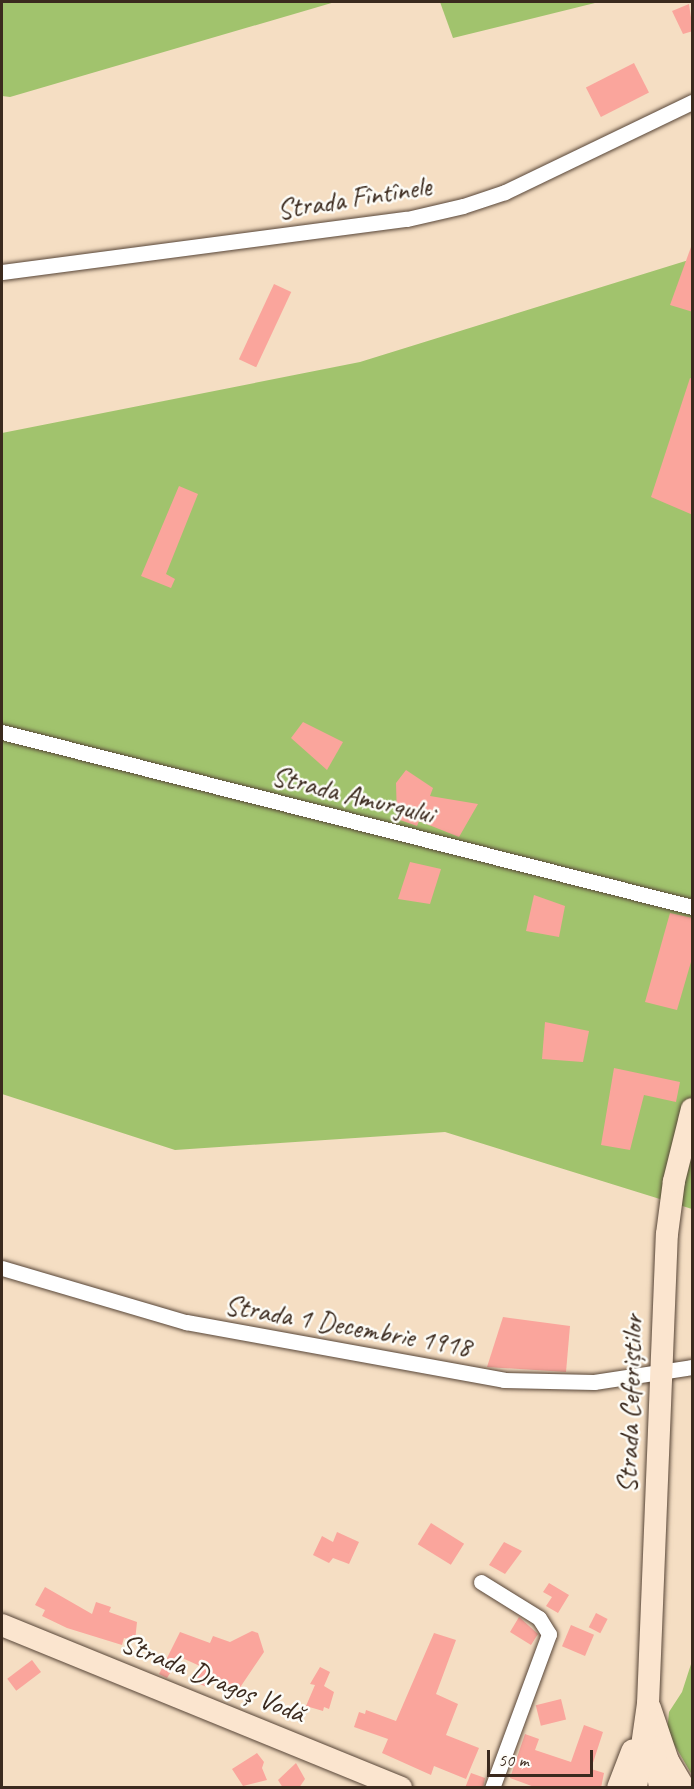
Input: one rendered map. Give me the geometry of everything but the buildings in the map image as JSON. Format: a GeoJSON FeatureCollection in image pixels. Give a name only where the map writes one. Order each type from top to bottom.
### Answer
{"type":"FeatureCollection","features":[{"type":"Feature","properties":{"kind":"street","name":"Strada Fîntînele"},"geometry":{"type":"LineString","coordinates":[[2,272],[407,219],[463,206],[505,192],[693,102]]}},
{"type":"Feature","properties":{"kind":"street","name":"Strada Amurgului"},"geometry":{"type":"LineString","coordinates":[[2,732],[693,907]]}},
{"type":"Feature","properties":{"kind":"street","name":"Strada Ceferiștilor"},"geometry":{"type":"LineString","coordinates":[[648,1704],[667,1234],[674,1181],[693,1109]]}},
{"type":"Feature","properties":{"kind":"street","name":"Strada 1 Decembrie 1918"},"geometry":{"type":"LineString","coordinates":[[2,1268],[186,1322],[504,1380],[594,1382],[661,1370],[693,1367]]}},
{"type":"Feature","properties":{"kind":"street"},"geometry":{"type":"LineString","coordinates":[[481,1582],[539,1618],[549,1634],[492,1788]]}},
{"type":"Feature","properties":{"kind":"street","name":"Strada Dragoș Vodă"},"geometry":{"type":"LineString","coordinates":[[2,1625],[401,1788]]}},
{"type":"Feature","properties":{"kind":"street"},"geometry":{"type":"LineString","coordinates":[[618,1788],[648,1704]]}},
{"type":"Feature","properties":{"kind":"street"},"geometry":{"type":"LineString","coordinates":[[636,1788],[648,1704]]}},
{"type":"Feature","properties":{"kind":"street"},"geometry":{"type":"LineString","coordinates":[[648,1704],[660,1788]]}},
{"type":"Feature","properties":{"kind":"street"},"geometry":{"type":"LineString","coordinates":[[648,1704],[668,1761],[684,1788]]}},
{"type":"Feature","properties":{"kind":"green space"},"geometry":{"type":"Polygon","coordinates":[[[2,2],[335,2],[10,97],[2,96],[2,2]]]}},
{"type":"Feature","properties":{"kind":"green space"},"geometry":{"type":"Polygon","coordinates":[[[440,2],[599,2],[453,38],[440,2]]]}},
{"type":"Feature","properties":{"kind":"green space"},"geometry":{"type":"Polygon","coordinates":[[[692,259],[692,1209],[445,1132],[175,1150],[2,1094],[2,433],[360,362],[692,259]]]}},
{"type":"Feature","properties":{"kind":"green space"},"geometry":{"type":"Polygon","coordinates":[[[692,1661],[692,1775],[667,1732],[669,1712],[682,1692],[692,1661]]]}}]}
